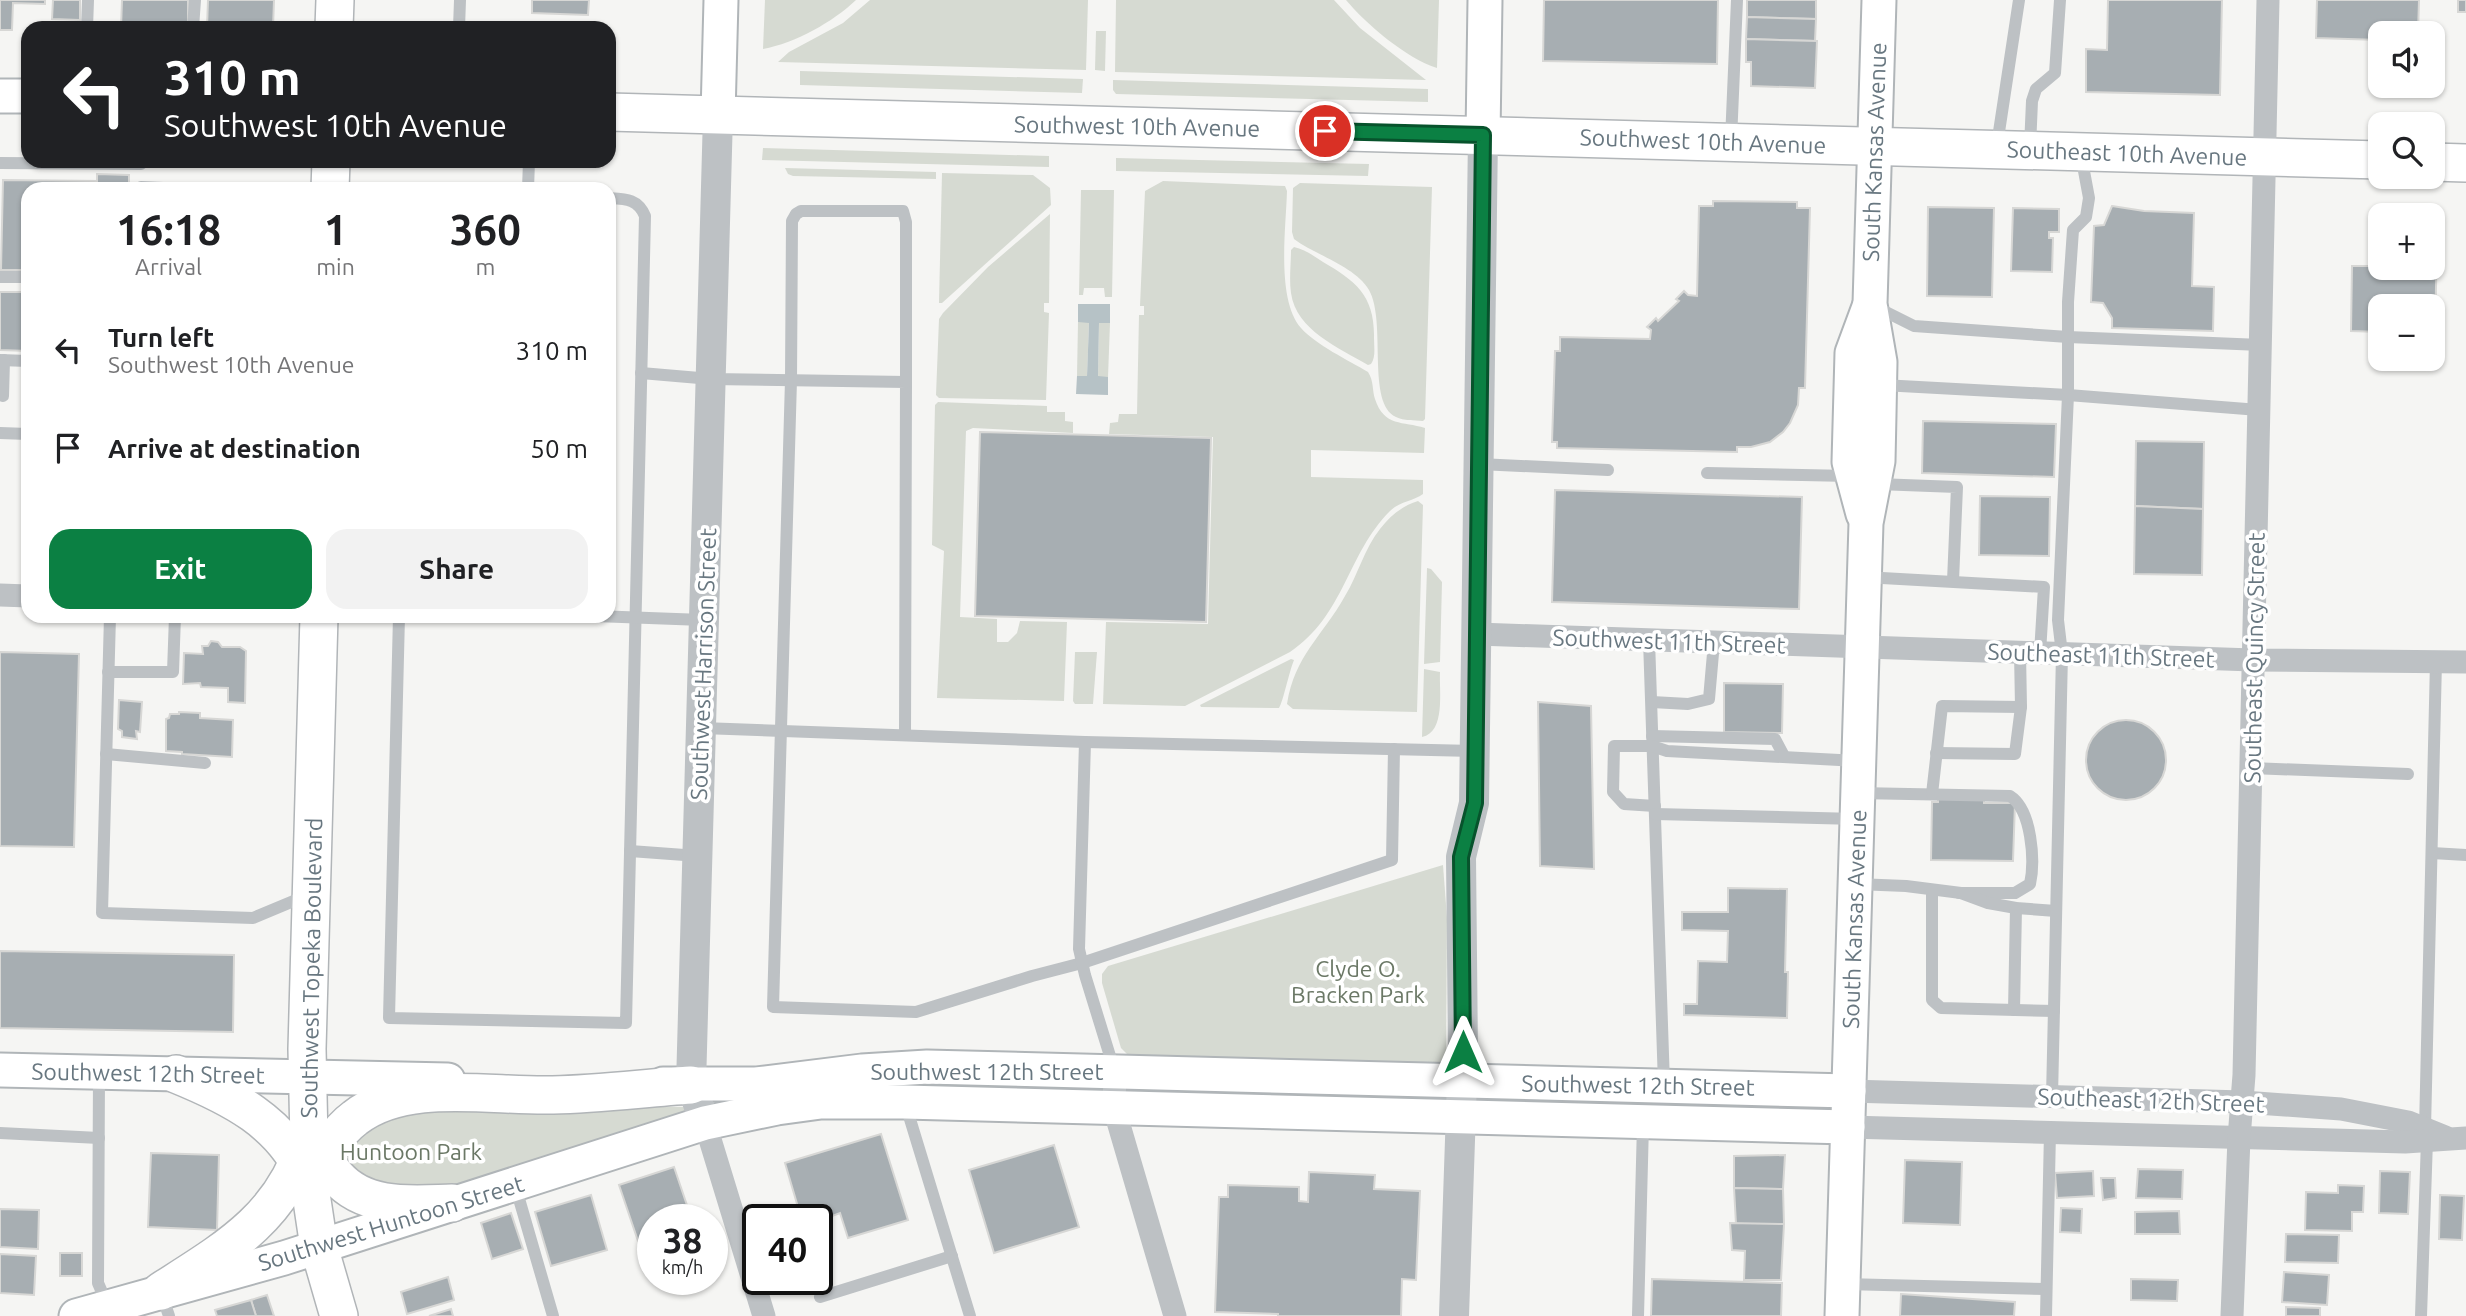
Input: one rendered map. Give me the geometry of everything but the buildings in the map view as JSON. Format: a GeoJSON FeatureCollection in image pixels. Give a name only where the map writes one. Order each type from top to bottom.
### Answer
{"type":"FeatureCollection","features":[{"type":"Feature","properties":{"kind":"main road"},"geometry":{"type":"LineString","coordinates":[[334,21],[335,0]]}},
{"type":"Feature","properties":{"kind":"main road","name":"Southwest Harrison Street"},"geometry":{"type":"LineString","coordinates":[[718,115],[721,0]]}},
{"type":"Feature","properties":{"kind":"main road"},"geometry":{"type":"LineString","coordinates":[[1483,135],[1485,0]]}},
{"type":"Feature","properties":{"kind":"main road","name":"South Kansas Avenue"},"geometry":{"type":"LineString","coordinates":[[1863,480],[1878,461],[1880,362],[1870,304],[1879,0]]}},
{"type":"Feature","properties":{"kind":"main road"},"geometry":{"type":"LineString","coordinates":[[0,96],[21,96]]}},
{"type":"Feature","properties":{"kind":"main road","name":"Southwest 10th Avenue"},"geometry":{"type":"LineString","coordinates":[[616,112],[1874,146]]}},
{"type":"Feature","properties":{"kind":"main road","name":"Southeast 10th Avenue"},"geometry":{"type":"LineString","coordinates":[[1874,146],[2368,160]]}},
{"type":"Feature","properties":{"kind":"main road"},"geometry":{"type":"LineString","coordinates":[[2445,162],[2466,163]]}},
{"type":"Feature","properties":{"kind":"main road","name":"South Kansas Avenue"},"geometry":{"type":"LineString","coordinates":[[1843,1300],[1866,523],[1863,480],[1849,462],[1852,353],[1870,304]]}},
{"type":"Feature","properties":{"kind":"main road","name":"Southwest Topeka Boulevard"},"geometry":{"type":"LineString","coordinates":[[319,623],[308,1077],[310,1159],[319,1247],[339,1316]]}},
{"type":"Feature","properties":{"kind":"main road","name":"Southwest 12th Street"},"geometry":{"type":"LineString","coordinates":[[0,1070],[691,1085],[756,1084],[862,1071],[926,1067],[1849,1091]]}},
{"type":"Feature","properties":{"kind":"main road"},"geometry":{"type":"LineString","coordinates":[[176,1074],[234,1100],[264,1122],[288,1145],[336,1176],[355,1193],[394,1204],[452,1203]]}},
{"type":"Feature","properties":{"kind":"main road"},"geometry":{"type":"LineString","coordinates":[[165,1303],[261,1219],[310,1159],[355,1118],[388,1101],[428,1093],[552,1095],[691,1085]]}},
{"type":"Feature","properties":{"kind":"main road","name":"Southwest 12th Street"},"geometry":{"type":"LineString","coordinates":[[705,1123],[821,1102],[905,1102],[1848,1127]]}},
{"type":"Feature","properties":{"kind":"main road","name":"Southwest Huntoon Street"},"geometry":{"type":"LineString","coordinates":[[76,1316],[165,1303],[319,1247],[705,1123]]}},
{"type":"Feature","properties":{"kind":"street","name":"Southeast Quincy Street"},"geometry":{"type":"LineString","coordinates":[[2232,1316],[2239,1138],[2243,1102],[2268,0]]}},
{"type":"Feature","properties":{"kind":"street","name":"Southwest Harrison Street"},"geometry":{"type":"LineString","coordinates":[[718,115],[691,1085],[764,1316]]}},
{"type":"Feature","properties":{"kind":"street"},"geometry":{"type":"LineString","coordinates":[[1454,1316],[1462,1117],[1461,857],[1475,803],[1483,135]]}},
{"type":"Feature","properties":{"kind":"street"},"geometry":{"type":"LineString","coordinates":[[0,595],[21,596]]}},
{"type":"Feature","properties":{"kind":"street","name":"Southwest 11th Street"},"geometry":{"type":"LineString","coordinates":[[1477,634],[1862,647]]}},
{"type":"Feature","properties":{"kind":"street","name":"Southeast 11th Street"},"geometry":{"type":"LineString","coordinates":[[1862,647],[2253,660],[2466,662]]}},
{"type":"Feature","properties":{"kind":"street"},"geometry":{"type":"LineString","coordinates":[[1115,1071],[1114,1108],[1175,1316]]}},
{"type":"Feature","properties":{"kind":"street","name":"Southeast 12th Street"},"geometry":{"type":"LineString","coordinates":[[1849,1091],[2243,1102],[2341,1108],[2408,1122],[2442,1136]]}},
{"type":"Feature","properties":{"kind":"street","name":"Southeast 12th Street"},"geometry":{"type":"LineString","coordinates":[[1848,1127],[2405,1142],[2442,1136]]}},
{"type":"Feature","properties":{"kind":"lane"},"geometry":{"type":"LineString","coordinates":[[88,0],[88,21]]}},
{"type":"Feature","properties":{"kind":"lane"},"geometry":{"type":"LineString","coordinates":[[194,21],[195,0]]}},
{"type":"Feature","properties":{"kind":"lane"},"geometry":{"type":"LineString","coordinates":[[459,21],[460,0]]}},
{"type":"Feature","properties":{"kind":"lane"},"geometry":{"type":"LineString","coordinates":[[1731,142],[1737,0]]}},
{"type":"Feature","properties":{"kind":"lane"},"geometry":{"type":"LineString","coordinates":[[2013,149],[2019,0]]}},
{"type":"Feature","properties":{"kind":"lane"},"geometry":{"type":"LineString","coordinates":[[2013,149],[2036,89],[2055,73],[2060,0]]}},
{"type":"Feature","properties":{"kind":"lane"},"geometry":{"type":"LineString","coordinates":[[1937,753],[2015,754],[2021,707],[2041,653],[2059,620],[2073,230],[2086,218],[2089,198],[2080,152]]}},
{"type":"Feature","properties":{"kind":"lane"},"geometry":{"type":"LineString","coordinates":[[0,163],[21,163]]}},
{"type":"Feature","properties":{"kind":"lane"},"geometry":{"type":"LineString","coordinates":[[399,623],[389,1018],[626,1023],[645,216],[642,208],[630,199],[616,198]]}},
{"type":"Feature","properties":{"kind":"lane"},"geometry":{"type":"LineString","coordinates":[[905,735],[906,215],[900,210],[801,211],[794,216],[773,1007],[916,1012],[1082,963],[1392,860],[1394,749]]}},
{"type":"Feature","properties":{"kind":"lane"},"geometry":{"type":"LineString","coordinates":[[0,277],[21,277]]}},
{"type":"Feature","properties":{"kind":"lane"},"geometry":{"type":"LineString","coordinates":[[1870,304],[1914,326],[2068,337],[2261,345]]}},
{"type":"Feature","properties":{"kind":"lane"},"geometry":{"type":"LineString","coordinates":[[3,396],[2,360],[21,361]]}},
{"type":"Feature","properties":{"kind":"lane"},"geometry":{"type":"LineString","coordinates":[[641,373],[711,379],[906,382]]}},
{"type":"Feature","properties":{"kind":"lane"},"geometry":{"type":"LineString","coordinates":[[1880,384],[2259,410]]}},
{"type":"Feature","properties":{"kind":"lane"},"geometry":{"type":"LineString","coordinates":[[0,433],[21,434]]}},
{"type":"Feature","properties":{"kind":"lane"},"geometry":{"type":"LineString","coordinates":[[1479,464],[1608,470]]}},
{"type":"Feature","properties":{"kind":"lane"},"geometry":{"type":"LineString","coordinates":[[1707,473],[1957,486],[1954,581]]}},
{"type":"Feature","properties":{"kind":"lane"},"geometry":{"type":"LineString","coordinates":[[1864,577],[2044,587],[2041,653],[2056,911],[2052,1097]]}},
{"type":"Feature","properties":{"kind":"lane"},"geometry":{"type":"LineString","coordinates":[[616,617],[704,620]]}},
{"type":"Feature","properties":{"kind":"lane"},"geometry":{"type":"LineString","coordinates":[[110,623],[102,913],[253,918],[312,893]]}},
{"type":"Feature","properties":{"kind":"lane"},"geometry":{"type":"LineString","coordinates":[[108,672],[173,672],[175,623]]}},
{"type":"Feature","properties":{"kind":"lane"},"geometry":{"type":"LineString","coordinates":[[1649,640],[1664,1086]]}},
{"type":"Feature","properties":{"kind":"lane"},"geometry":{"type":"LineString","coordinates":[[1652,702],[1688,704],[1709,699],[1714,642]]}},
{"type":"Feature","properties":{"kind":"lane"},"geometry":{"type":"LineString","coordinates":[[2421,1316],[2442,1136],[2431,853],[2436,661]]}},
{"type":"Feature","properties":{"kind":"lane"},"geometry":{"type":"LineString","coordinates":[[1932,794],[1942,706],[2021,707]]}},
{"type":"Feature","properties":{"kind":"lane"},"geometry":{"type":"LineString","coordinates":[[701,728],[1085,742],[1475,751]]}},
{"type":"Feature","properties":{"kind":"lane"},"geometry":{"type":"LineString","coordinates":[[1855,884],[1906,886],[1959,893],[2015,893],[2030,884],[2034,867],[2024,811],[2018,801],[2010,796],[1858,791],[1655,810],[1623,804],[1613,792],[1614,746],[1652,741],[1775,739],[1784,756],[1858,791]]}},
{"type":"Feature","properties":{"kind":"lane"},"geometry":{"type":"LineString","coordinates":[[1085,742],[1079,949],[1115,1071]]}},
{"type":"Feature","properties":{"kind":"lane"},"geometry":{"type":"LineString","coordinates":[[106,754],[205,762]]}},
{"type":"Feature","properties":{"kind":"lane"},"geometry":{"type":"LineString","coordinates":[[2251,768],[2408,774]]}},
{"type":"Feature","properties":{"kind":"lane"},"geometry":{"type":"LineString","coordinates":[[630,851],[698,856]]}},
{"type":"Feature","properties":{"kind":"lane"},"geometry":{"type":"LineString","coordinates":[[2431,853],[2466,855]]}},
{"type":"Feature","properties":{"kind":"lane"},"geometry":{"type":"LineString","coordinates":[[1932,890],[1933,1000],[1941,1008],[2054,1011]]}},
{"type":"Feature","properties":{"kind":"lane"},"geometry":{"type":"LineString","coordinates":[[1959,893],[1988,903],[2056,911]]}},
{"type":"Feature","properties":{"kind":"lane"},"geometry":{"type":"LineString","coordinates":[[2014,1010],[2016,908]]}},
{"type":"Feature","properties":{"kind":"lane"},"geometry":{"type":"LineString","coordinates":[[99,1072],[98,1283],[110,1311]]}},
{"type":"Feature","properties":{"kind":"lane"},"geometry":{"type":"LineString","coordinates":[[905,1102],[970,1316]]}},
{"type":"Feature","properties":{"kind":"lane"},"geometry":{"type":"LineString","coordinates":[[1638,1316],[1643,1122]]}},
{"type":"Feature","properties":{"kind":"lane"},"geometry":{"type":"LineString","coordinates":[[2046,1316],[2050,1132]]}},
{"type":"Feature","properties":{"kind":"lane"},"geometry":{"type":"LineString","coordinates":[[0,1133],[99,1138]]}},
{"type":"Feature","properties":{"kind":"lane"},"geometry":{"type":"LineString","coordinates":[[514,1185],[553,1316]]}},
{"type":"Feature","properties":{"kind":"lane"},"geometry":{"type":"LineString","coordinates":[[820,1297],[952,1256]]}},
{"type":"Feature","properties":{"kind":"lane"},"geometry":{"type":"LineString","coordinates":[[1843,1300],[2046,1289]]}},
{"type":"Feature","properties":{"kind":"green space"},"geometry":{"type":"Polygon","coordinates":[[[765,0],[856,0],[813,31],[763,49],[765,0]]]}},
{"type":"Feature","properties":{"kind":"green space"},"geometry":{"type":"Polygon","coordinates":[[[870,0],[1088,0],[1086,70],[778,62],[789,52],[843,23],[870,0]]]}},
{"type":"Feature","properties":{"kind":"green space"},"geometry":{"type":"Polygon","coordinates":[[[1116,0],[1334,0],[1360,28],[1426,80],[1115,72],[1116,0]]]}},
{"type":"Feature","properties":{"kind":"green space"},"geometry":{"type":"Polygon","coordinates":[[[1346,0],[1439,0],[1437,68],[1413,57],[1388,40],[1346,0]]]}},
{"type":"Feature","properties":{"kind":"green space"},"geometry":{"type":"Polygon","coordinates":[[[1096,31],[1106,31],[1105,71],[1095,70],[1096,31]]]}},
{"type":"Feature","properties":{"kind":"green space"},"geometry":{"type":"Polygon","coordinates":[[[800,71],[1083,79],[1082,93],[800,85],[800,71]]]}},
{"type":"Feature","properties":{"kind":"green space"},"geometry":{"type":"Polygon","coordinates":[[[1113,80],[1428,89],[1428,102],[1116,94],[1113,80]]]}},
{"type":"Feature","properties":{"kind":"green space"},"geometry":{"type":"Polygon","coordinates":[[[763,148],[1049,156],[1049,167],[762,160],[763,148]]]}},
{"type":"Feature","properties":{"kind":"green space"},"geometry":{"type":"Polygon","coordinates":[[[1116,158],[1369,164],[1368,176],[1116,171],[1116,158]]]}},
{"type":"Feature","properties":{"kind":"green space"},"geometry":{"type":"Polygon","coordinates":[[[785,168],[936,172],[936,179],[793,176],[788,174],[785,168]]]}},
{"type":"Feature","properties":{"kind":"green space"},"geometry":{"type":"Polygon","coordinates":[[[942,173],[1033,175],[1050,188],[1051,205],[939,303],[942,173]]]}},
{"type":"Feature","properties":{"kind":"green space"},"geometry":{"type":"Polygon","coordinates":[[[1163,181],[1285,186],[1285,282],[1293,315],[1301,328],[1315,340],[1368,372],[1379,408],[1389,419],[1425,428],[1424,453],[1311,450],[1311,477],[1423,480],[1423,494],[1390,511],[1364,546],[1323,620],[1290,652],[1185,706],[1103,704],[1106,622],[1208,624],[1213,437],[1109,434],[1110,423],[1118,422],[1119,414],[1137,414],[1139,315],[1144,315],[1144,306],[1140,306],[1145,191],[1163,181]]]}},
{"type":"Feature","properties":{"kind":"green space"},"geometry":{"type":"Polygon","coordinates":[[[1300,183],[1432,187],[1423,421],[1396,417],[1387,409],[1379,379],[1377,321],[1369,290],[1354,274],[1294,239],[1293,188],[1300,183]]]}},
{"type":"Feature","properties":{"kind":"green space"},"geometry":{"type":"Polygon","coordinates":[[[1081,190],[1114,190],[1112,297],[1105,297],[1104,288],[1084,288],[1083,295],[1079,295],[1081,190]]]}},
{"type":"Feature","properties":{"kind":"green space"},"geometry":{"type":"Polygon","coordinates":[[[1050,214],[1049,303],[1044,303],[1044,312],[1049,313],[1046,400],[939,398],[936,395],[939,319],[988,267],[1050,214]]]}},
{"type":"Feature","properties":{"kind":"green space"},"geometry":{"type":"Polygon","coordinates":[[[1294,247],[1335,269],[1361,291],[1371,311],[1373,323],[1374,358],[1371,364],[1368,365],[1332,345],[1310,328],[1301,317],[1290,288],[1291,250],[1294,247]]]}},
{"type":"Feature","properties":{"kind":"green space"},"geometry":{"type":"Polygon","coordinates":[[[1078,322],[1089,322],[1087,377],[1077,376],[1078,322]]]}},
{"type":"Feature","properties":{"kind":"green space"},"geometry":{"type":"Polygon","coordinates":[[[1099,322],[1110,323],[1108,377],[1098,377],[1099,322]]]}},
{"type":"Feature","properties":{"kind":"green space"},"geometry":{"type":"Polygon","coordinates":[[[938,402],[1047,406],[1047,412],[1065,412],[1065,421],[1073,422],[1073,433],[973,428],[966,431],[960,617],[997,619],[997,642],[1008,642],[1017,633],[1020,621],[1067,622],[1064,701],[937,698],[944,551],[932,545],[935,405],[938,402]]]}},
{"type":"Feature","properties":{"kind":"green space"},"geometry":{"type":"Polygon","coordinates":[[[1418,501],[1423,505],[1417,712],[1293,709],[1287,704],[1296,672],[1345,596],[1374,537],[1397,512],[1418,501]]]}},
{"type":"Feature","properties":{"kind":"green space"},"geometry":{"type":"Polygon","coordinates":[[[1427,568],[1442,582],[1440,662],[1424,664],[1427,568]]]}},
{"type":"Feature","properties":{"kind":"green space"},"geometry":{"type":"Polygon","coordinates":[[[1075,652],[1097,652],[1093,704],[1075,704],[1073,701],[1075,652]]]}},
{"type":"Feature","properties":{"kind":"green space"},"geometry":{"type":"Polygon","coordinates":[[[1291,659],[1294,660],[1279,708],[1201,707],[1200,705],[1291,659]]]}},
{"type":"Feature","properties":{"kind":"green space"},"geometry":{"type":"Polygon","coordinates":[[[1424,669],[1440,672],[1440,710],[1435,727],[1430,734],[1422,737],[1424,669]]]}},
{"type":"Feature","properties":{"kind":"green space","name":"Clyde O. Bracken Park"},"geometry":{"type":"Polygon","coordinates":[[[1443,865],[1447,918],[1446,1064],[1443,1068],[1131,1058],[1121,1048],[1102,983],[1102,974],[1108,966],[1443,865]]]}},
{"type":"Feature","properties":{"kind":"green space","name":"Huntoon Park"},"geometry":{"type":"Polygon","coordinates":[[[644,1106],[687,1109],[685,1112],[433,1194],[380,1192],[336,1152],[383,1111],[644,1106]]]}},
{"type":"Feature","properties":{"kind":"shaded area"},"geometry":{"type":"Polygon","coordinates":[[[1078,304],[1110,304],[1110,323],[1099,323],[1098,376],[1108,377],[1108,395],[1076,394],[1077,376],[1087,376],[1089,323],[1078,322],[1078,304]]]}},
{"type":"Feature","properties":{"kind":"route"},"geometry":{"type":"LineString","coordinates":[[1325,131],[1483,135],[1475,803],[1461,857],[1463,1052]]}}]}
